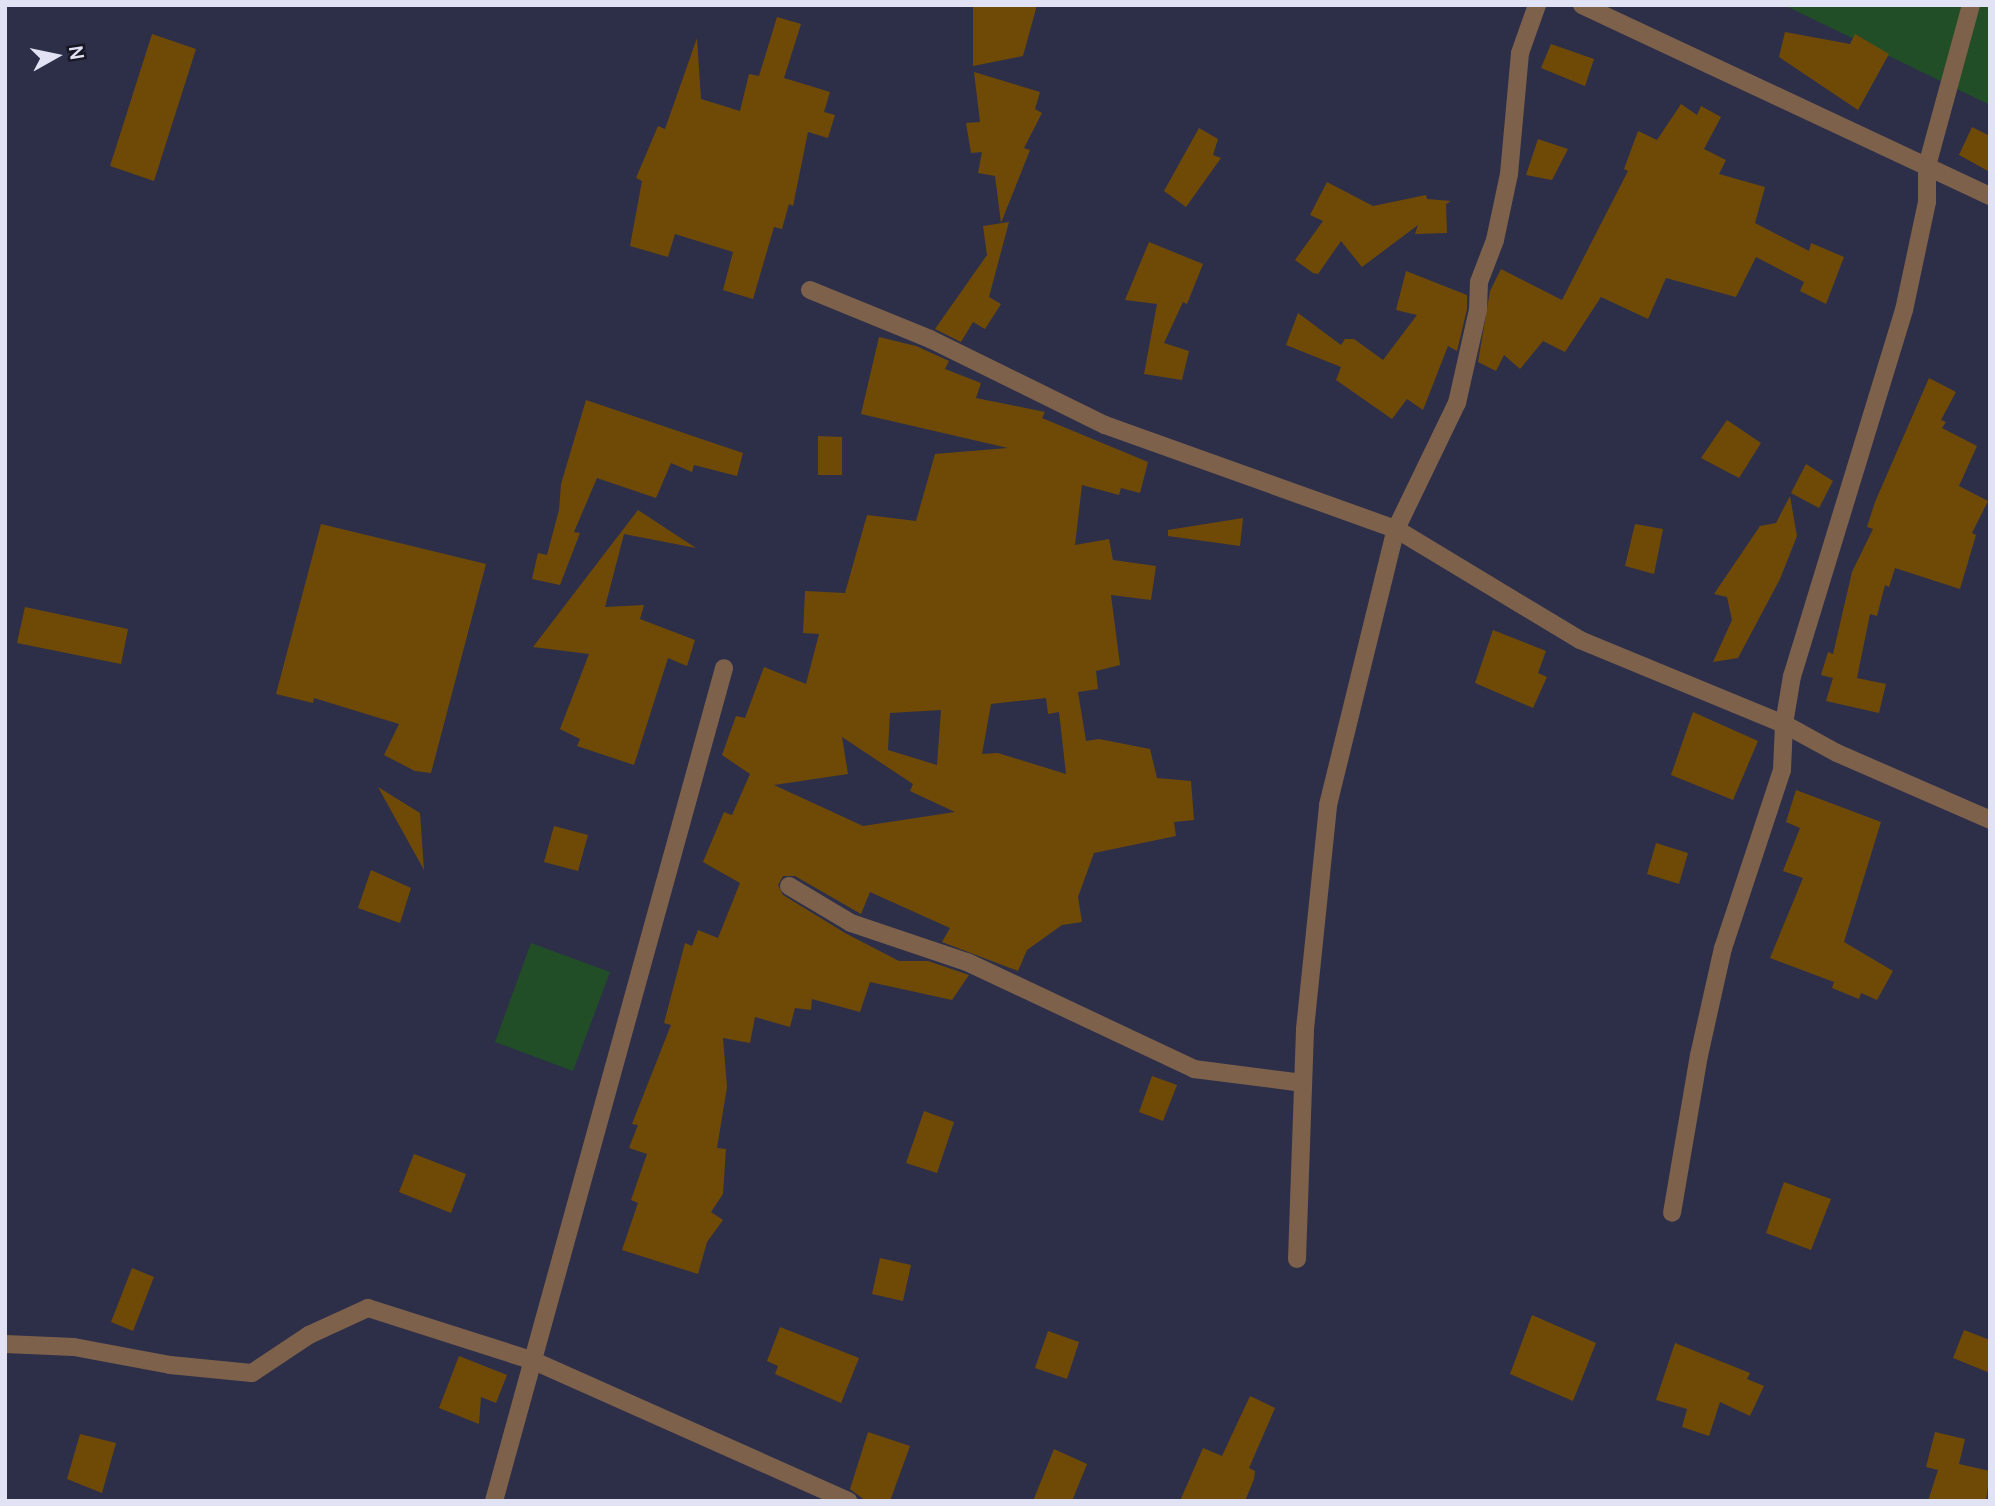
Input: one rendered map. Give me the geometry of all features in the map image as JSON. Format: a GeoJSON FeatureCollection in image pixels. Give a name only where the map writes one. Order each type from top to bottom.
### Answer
{"type":"FeatureCollection","features":[{"type":"Feature","properties":{"kind":"street"},"geometry":{"type":"LineString","coordinates":[[1297,1259],[1303,1083],[1328,805],[1396,528],[1457,403],[1478,310],[1479,282],[1495,240],[1509,174],[1520,53],[1537,5]]}},
{"type":"Feature","properties":{"kind":"street"},"geometry":{"type":"LineString","coordinates":[[1582,5],[1990,196]]}},
{"type":"Feature","properties":{"kind":"street"},"geometry":{"type":"LineString","coordinates":[[1672,1213],[1702,1042],[1723,948],[1782,769],[1784,724],[1792,676],[1904,310],[1927,202],[1927,166],[1971,5]]}},
{"type":"Feature","properties":{"kind":"street"},"geometry":{"type":"LineString","coordinates":[[810,290],[940,344],[1105,425],[1396,528],[1580,640],[1784,724],[1837,753],[1990,820]]}},
{"type":"Feature","properties":{"kind":"street"},"geometry":{"type":"LineString","coordinates":[[494,1501],[724,668]]}},
{"type":"Feature","properties":{"kind":"street"},"geometry":{"type":"LineString","coordinates":[[789,886],[851,923],[967,962],[1194,1069],[1303,1083]]}},
{"type":"Feature","properties":{"kind":"street"},"geometry":{"type":"LineString","coordinates":[[5,1344],[74,1348],[170,1365],[252,1373],[309,1335],[368,1308],[534,1361],[848,1501]]}},
{"type":"Feature","properties":{"kind":"green space"},"geometry":{"type":"Polygon","coordinates":[[[1784,5],[1990,5],[1990,105],[1784,5]]]}},
{"type":"Feature","properties":{"kind":"green space"},"geometry":{"type":"Polygon","coordinates":[[[531,943],[610,972],[573,1071],[495,1042],[531,943]]]}},
{"type":"Feature","properties":{"kind":"building"},"geometry":{"type":"Polygon","coordinates":[[[973,5],[1037,5],[1023,56],[973,66],[973,5]]]}},
{"type":"Feature","properties":{"kind":"building"},"geometry":{"type":"Polygon","coordinates":[[[777,17],[801,24],[784,78],[830,92],[824,112],[835,115],[828,138],[808,132],[793,206],[789,204],[782,229],[774,227],[753,299],[723,290],[733,252],[675,234],[668,257],[630,246],[642,181],[636,178],[658,126],[665,129],[697,38],[701,99],[740,111],[749,74],[759,76],[777,17]]]}},
{"type":"Feature","properties":{"kind":"building"},"geometry":{"type":"Polygon","coordinates":[[[1785,32],[1850,44],[1855,34],[1889,54],[1858,110],[1779,57],[1785,32]]]}},
{"type":"Feature","properties":{"kind":"building"},"geometry":{"type":"Polygon","coordinates":[[[152,34],[196,49],[154,181],[110,166],[152,34]]]}},
{"type":"Feature","properties":{"kind":"building"},"geometry":{"type":"Polygon","coordinates":[[[1551,44],[1594,59],[1585,86],[1541,68],[1551,44]]]}},
{"type":"Feature","properties":{"kind":"building"},"geometry":{"type":"Polygon","coordinates":[[[974,72],[1040,92],[1035,109],[1042,113],[1024,148],[1030,150],[1001,223],[995,176],[978,173],[982,152],[971,153],[966,123],[980,122],[974,72]]]}},
{"type":"Feature","properties":{"kind":"building"},"geometry":{"type":"Polygon","coordinates":[[[1681,104],[1697,115],[1701,106],[1721,117],[1704,149],[1726,160],[1719,174],[1765,187],[1755,223],[1809,251],[1811,243],[1844,257],[1826,304],[1800,291],[1804,282],[1756,257],[1736,297],[1666,278],[1648,319],[1601,297],[1565,352],[1543,341],[1520,369],[1504,355],[1496,371],[1478,362],[1490,291],[1501,269],[1562,300],[1628,171],[1624,169],[1638,131],[1657,140],[1681,104]]]}},
{"type":"Feature","properties":{"kind":"building"},"geometry":{"type":"Polygon","coordinates":[[[1972,127],[1990,136],[1990,172],[1959,155],[1972,127]]]}},
{"type":"Feature","properties":{"kind":"building"},"geometry":{"type":"Polygon","coordinates":[[[1199,128],[1218,139],[1213,155],[1221,158],[1186,207],[1164,191],[1199,128]]]}},
{"type":"Feature","properties":{"kind":"building"},"geometry":{"type":"Polygon","coordinates":[[[1538,139],[1568,149],[1552,180],[1526,175],[1538,139]]]}},
{"type":"Feature","properties":{"kind":"building"},"geometry":{"type":"Polygon","coordinates":[[[1327,182],[1373,206],[1426,195],[1427,199],[1451,201],[1446,204],[1447,233],[1415,234],[1418,225],[1362,267],[1341,241],[1318,274],[1313,273],[1295,260],[1323,221],[1310,215],[1327,182]]]}},
{"type":"Feature","properties":{"kind":"building"},"geometry":{"type":"Polygon","coordinates":[[[1009,222],[989,297],[1001,304],[985,329],[973,322],[961,342],[935,329],[987,255],[983,226],[1009,222]]]}},
{"type":"Feature","properties":{"kind":"building"},"geometry":{"type":"Polygon","coordinates":[[[1149,242],[1203,264],[1187,304],[1183,302],[1164,343],[1189,351],[1182,380],[1144,374],[1157,304],[1125,300],[1149,242]]]}},
{"type":"Feature","properties":{"kind":"building"},"geometry":{"type":"Polygon","coordinates":[[[1406,271],[1467,295],[1467,309],[1457,351],[1448,346],[1423,410],[1407,399],[1392,419],[1336,380],[1341,367],[1286,345],[1298,313],[1341,345],[1345,339],[1354,339],[1383,360],[1417,315],[1396,310],[1406,271]]]}},
{"type":"Feature","properties":{"kind":"building"},"geometry":{"type":"Polygon","coordinates":[[[879,337],[916,346],[949,361],[945,369],[981,383],[976,398],[1045,412],[1042,418],[1148,462],[1140,493],[1121,488],[1119,495],[1082,485],[1075,545],[1109,539],[1113,560],[1156,566],[1151,600],[1111,595],[1120,665],[1096,671],[1098,689],[1078,692],[1086,741],[1099,739],[1150,749],[1157,778],[1191,781],[1194,820],[1174,822],[1176,836],[1094,853],[1078,897],[1082,922],[1062,925],[1027,950],[1018,971],[942,942],[950,928],[870,892],[861,914],[795,876],[783,876],[778,885],[783,895],[845,933],[899,961],[928,961],[969,975],[952,1000],[870,982],[860,1012],[812,999],[811,1010],[795,1008],[790,1027],[755,1017],[750,1043],[723,1038],[727,1087],[717,1148],[726,1149],[723,1194],[711,1212],[723,1220],[707,1242],[698,1274],[622,1250],[638,1203],[631,1200],[647,1154],[629,1148],[638,1125],[632,1124],[671,1025],[664,1023],[685,943],[692,946],[698,930],[718,938],[740,883],[703,862],[724,812],[732,815],[750,774],[722,755],[736,716],[745,718],[764,667],[806,684],[819,634],[803,633],[805,591],[845,593],[867,515],[916,521],[935,454],[1008,448],[861,414],[879,337]],[[1046,698],[991,704],[982,754],[998,753],[1066,774],[1059,712],[1048,714],[1046,698]],[[941,710],[890,713],[888,750],[937,765],[941,710]],[[842,737],[848,774],[774,785],[863,826],[955,812],[910,791],[913,784],[842,737]]]}},
{"type":"Feature","properties":{"kind":"building"},"geometry":{"type":"Polygon","coordinates":[[[1929,378],[1956,392],[1941,420],[1946,422],[1942,428],[1977,446],[1959,486],[1988,501],[1972,533],[1976,535],[1960,589],[1895,568],[1889,587],[1885,585],[1877,616],[1870,614],[1857,678],[1886,684],[1879,713],[1826,701],[1833,678],[1821,675],[1828,652],[1833,654],[1852,572],[1873,529],[1867,527],[1875,502],[1929,378]]]}},
{"type":"Feature","properties":{"kind":"building"},"geometry":{"type":"Polygon","coordinates":[[[586,400],[743,453],[737,476],[694,465],[692,472],[671,463],[656,498],[597,478],[574,532],[580,533],[560,585],[532,579],[538,553],[547,555],[559,510],[561,484],[586,400]]]}},
{"type":"Feature","properties":{"kind":"building"},"geometry":{"type":"Polygon","coordinates":[[[1727,420],[1761,443],[1739,478],[1701,458],[1727,420]]]}},
{"type":"Feature","properties":{"kind":"building"},"geometry":{"type":"Polygon","coordinates":[[[818,436],[842,437],[842,475],[818,475],[818,436]]]}},
{"type":"Feature","properties":{"kind":"building"},"geometry":{"type":"Polygon","coordinates":[[[1806,464],[1833,481],[1819,508],[1791,493],[1806,464]]]}},
{"type":"Feature","properties":{"kind":"building"},"geometry":{"type":"Polygon","coordinates":[[[1790,496],[1797,536],[1780,579],[1738,658],[1713,662],[1732,620],[1727,597],[1714,594],[1760,526],[1776,523],[1790,496]]]}},
{"type":"Feature","properties":{"kind":"building"},"geometry":{"type":"Polygon","coordinates":[[[638,510],[696,548],[624,534],[605,607],[644,605],[640,619],[695,640],[687,666],[668,658],[634,765],[577,746],[580,739],[560,729],[589,654],[533,647],[638,510]]]}},
{"type":"Feature","properties":{"kind":"building"},"geometry":{"type":"Polygon","coordinates":[[[1243,518],[1240,546],[1168,536],[1168,530],[1243,518]]]}},
{"type":"Feature","properties":{"kind":"building"},"geometry":{"type":"Polygon","coordinates":[[[321,524],[486,564],[431,773],[415,771],[384,755],[399,724],[314,698],[313,703],[276,694],[321,524]]]}},
{"type":"Feature","properties":{"kind":"building"},"geometry":{"type":"Polygon","coordinates":[[[1635,524],[1663,529],[1654,574],[1625,566],[1635,524]]]}},
{"type":"Feature","properties":{"kind":"building"},"geometry":{"type":"Polygon","coordinates":[[[25,607],[128,629],[121,664],[17,643],[25,607]]]}},
{"type":"Feature","properties":{"kind":"building"},"geometry":{"type":"Polygon","coordinates":[[[1493,630],[1546,651],[1538,673],[1547,677],[1533,708],[1475,683],[1493,630]]]}},
{"type":"Feature","properties":{"kind":"building"},"geometry":{"type":"Polygon","coordinates":[[[1693,712],[1758,741],[1733,800],[1671,775],[1693,712]]]}},
{"type":"Feature","properties":{"kind":"building"},"geometry":{"type":"Polygon","coordinates":[[[378,787],[420,813],[424,870],[378,787]]]}},
{"type":"Feature","properties":{"kind":"building"},"geometry":{"type":"Polygon","coordinates":[[[1796,790],[1881,822],[1844,942],[1893,971],[1877,1000],[1861,993],[1859,999],[1832,988],[1834,982],[1770,958],[1803,878],[1783,871],[1800,828],[1786,822],[1796,790]]]}},
{"type":"Feature","properties":{"kind":"building"},"geometry":{"type":"Polygon","coordinates":[[[554,826],[588,835],[578,871],[544,862],[554,826]]]}},
{"type":"Feature","properties":{"kind":"building"},"geometry":{"type":"Polygon","coordinates":[[[1656,843],[1688,853],[1679,884],[1647,874],[1656,843]]]}},
{"type":"Feature","properties":{"kind":"building"},"geometry":{"type":"Polygon","coordinates":[[[371,870],[411,888],[400,923],[358,908],[371,870]]]}},
{"type":"Feature","properties":{"kind":"building"},"geometry":{"type":"Polygon","coordinates":[[[1152,1076],[1177,1085],[1163,1121],[1139,1112],[1152,1076]]]}},
{"type":"Feature","properties":{"kind":"building"},"geometry":{"type":"Polygon","coordinates":[[[924,1111],[954,1122],[937,1173],[906,1163],[924,1111]]]}},
{"type":"Feature","properties":{"kind":"building"},"geometry":{"type":"Polygon","coordinates":[[[414,1154],[466,1174],[451,1213],[399,1192],[414,1154]]]}},
{"type":"Feature","properties":{"kind":"building"},"geometry":{"type":"Polygon","coordinates":[[[1784,1182],[1831,1199],[1811,1250],[1766,1233],[1784,1182]]]}},
{"type":"Feature","properties":{"kind":"building"},"geometry":{"type":"Polygon","coordinates":[[[880,1258],[911,1265],[903,1301],[872,1294],[880,1258]]]}},
{"type":"Feature","properties":{"kind":"building"},"geometry":{"type":"Polygon","coordinates":[[[132,1268],[154,1277],[133,1331],[111,1322],[132,1268]]]}},
{"type":"Feature","properties":{"kind":"building"},"geometry":{"type":"Polygon","coordinates":[[[1532,1315],[1596,1343],[1573,1401],[1510,1374],[1532,1315]]]}},
{"type":"Feature","properties":{"kind":"building"},"geometry":{"type":"Polygon","coordinates":[[[780,1327],[859,1358],[841,1403],[775,1374],[778,1366],[767,1361],[780,1327]]]}},
{"type":"Feature","properties":{"kind":"building"},"geometry":{"type":"Polygon","coordinates":[[[1964,1330],[1990,1340],[1990,1373],[1953,1358],[1964,1330]]]}},
{"type":"Feature","properties":{"kind":"building"},"geometry":{"type":"Polygon","coordinates":[[[1048,1331],[1079,1342],[1067,1379],[1035,1368],[1048,1331]]]}},
{"type":"Feature","properties":{"kind":"building"},"geometry":{"type":"Polygon","coordinates":[[[1675,1343],[1750,1373],[1747,1379],[1764,1386],[1750,1416],[1720,1402],[1709,1436],[1682,1427],[1687,1409],[1656,1400],[1675,1343]]]}},
{"type":"Feature","properties":{"kind":"building"},"geometry":{"type":"Polygon","coordinates":[[[459,1356],[507,1375],[496,1403],[481,1397],[479,1424],[439,1408],[459,1356]]]}},
{"type":"Feature","properties":{"kind":"building"},"geometry":{"type":"Polygon","coordinates":[[[1250,1396],[1275,1408],[1249,1468],[1255,1471],[1245,1501],[1180,1501],[1203,1448],[1222,1456],[1250,1396]]]}},
{"type":"Feature","properties":{"kind":"building"},"geometry":{"type":"Polygon","coordinates":[[[868,1432],[910,1446],[890,1501],[866,1501],[850,1489],[868,1432]]]}},
{"type":"Feature","properties":{"kind":"building"},"geometry":{"type":"Polygon","coordinates":[[[1935,1432],[1965,1439],[1959,1464],[1990,1471],[1986,1501],[1928,1501],[1938,1470],[1926,1467],[1935,1432]]]}},
{"type":"Feature","properties":{"kind":"building"},"geometry":{"type":"Polygon","coordinates":[[[80,1434],[116,1443],[102,1493],[67,1479],[80,1434]]]}},
{"type":"Feature","properties":{"kind":"building"},"geometry":{"type":"Polygon","coordinates":[[[1054,1449],[1087,1464],[1072,1501],[1033,1501],[1054,1449]]]}}]}
